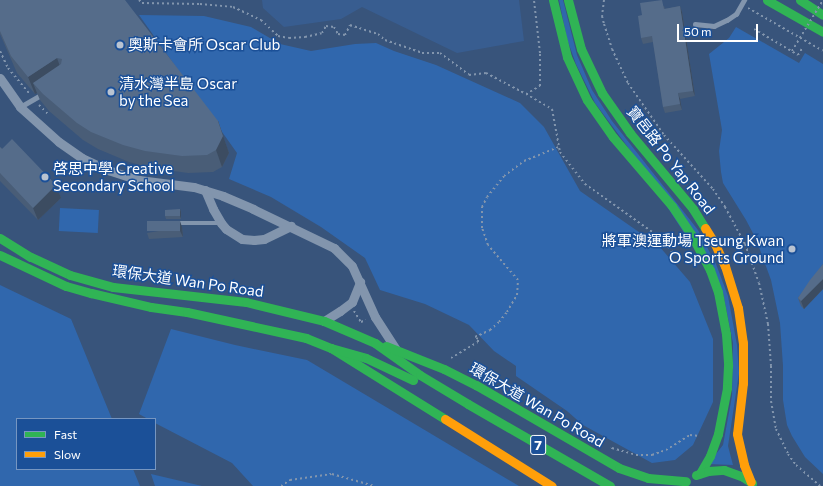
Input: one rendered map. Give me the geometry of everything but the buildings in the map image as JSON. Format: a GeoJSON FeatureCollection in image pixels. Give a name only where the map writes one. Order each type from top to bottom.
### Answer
{"type":"FeatureCollection","features":[{"type":"Feature","properties":{"kind":"main road","name":"寶邑路 Po Yap Road"},"geometry":{"type":"LineString","coordinates":[[553,0],[556,22],[567,57],[588,100],[609,131],[672,206],[691,234],[710,270],[718,292],[726,334],[727,388],[718,434],[710,456],[700,473]]}},
{"type":"Feature","properties":{"kind":"main road","name":"寶邑路 Po Yap Road"},"geometry":{"type":"LineString","coordinates":[[568,0],[581,49],[602,93],[630,133],[694,208],[715,244],[725,266],[738,308],[743,343],[744,383],[738,425],[738,442],[744,465],[753,484]]}},
{"type":"Feature","properties":{"kind":"main road"},"geometry":{"type":"LineString","coordinates":[[767,0],[823,32]]}},
{"type":"Feature","properties":{"kind":"main road"},"geometry":{"type":"LineString","coordinates":[[800,0],[823,15]]}},
{"type":"Feature","properties":{"kind":"main road","name":"環保大道 Wan Po Road"},"geometry":{"type":"LineString","coordinates":[[0,238],[31,257],[70,275],[113,287],[246,302],[324,321],[375,343],[396,350],[476,385],[619,468],[648,478],[684,484]]}},
{"type":"Feature","properties":{"kind":"main road","name":"環保大道 Wan Po Road"},"geometry":{"type":"LineString","coordinates":[[0,255],[66,286],[151,307],[188,312],[290,334],[366,358],[466,408],[610,486]]}},
{"type":"Feature","properties":{"kind":"main road","name":"環保大道 Wan Po Road"},"geometry":{"type":"LineString","coordinates":[[375,343],[466,408],[550,462]]}},
{"type":"Feature","properties":{"kind":"main road","name":"環保大道 Wan Po Road"},"geometry":{"type":"LineString","coordinates":[[331,348],[552,486]]}},
{"type":"Feature","properties":{"kind":"main road"},"geometry":{"type":"LineString","coordinates":[[684,484],[700,473],[724,470],[753,484]]}},
{"type":"Feature","properties":{"kind":"main road"},"geometry":{"type":"LineString","coordinates":[[569,473],[592,486]]}},
{"type":"Feature","properties":{"kind":"street"},"geometry":{"type":"LineString","coordinates":[[0,78],[20,107],[59,142],[82,158],[122,175],[155,183],[205,190],[291,226],[341,254],[352,266],[375,317],[396,350]]}},
{"type":"Feature","properties":{"kind":"street"},"geometry":{"type":"LineString","coordinates":[[205,190],[221,223],[226,229],[242,239],[264,239],[291,226]]}},
{"type":"Feature","properties":{"kind":"street"},"geometry":{"type":"LineString","coordinates":[[324,321],[352,302],[360,282]]}},
{"type":"Feature","properties":{"kind":"lane"},"geometry":{"type":"LineString","coordinates":[[695,24],[714,26],[736,14],[743,2]]}},
{"type":"Feature","properties":{"kind":"lane"},"geometry":{"type":"LineString","coordinates":[[20,107],[44,92]]}},
{"type":"Feature","properties":{"kind":"lane"},"geometry":{"type":"LineString","coordinates":[[170,223],[221,223]]}},
{"type":"Feature","properties":{"kind":"path"},"geometry":{"type":"LineString","coordinates":[[139,0],[142,3],[200,4],[234,7],[261,20],[278,36],[289,38],[322,34],[326,26],[334,27],[338,34],[346,35],[350,25],[378,34],[385,40],[422,53],[440,53],[469,74],[486,73],[552,109],[560,152],[585,184],[662,239],[673,253]]}},
{"type":"Feature","properties":{"kind":"path"},"geometry":{"type":"LineString","coordinates":[[526,94],[540,86],[540,53],[534,0]]}},
{"type":"Feature","properties":{"kind":"path"},"geometry":{"type":"LineString","coordinates":[[792,51],[823,0]]}},
{"type":"Feature","properties":{"kind":"path"},"geometry":{"type":"LineString","coordinates":[[743,2],[823,51]]}},
{"type":"Feature","properties":{"kind":"path"},"geometry":{"type":"LineString","coordinates":[[754,29],[798,55],[803,47]]}},
{"type":"Feature","properties":{"kind":"path"},"geometry":{"type":"LineString","coordinates":[[0,51],[8,68],[31,95]]}},
{"type":"Feature","properties":{"kind":"path"},"geometry":{"type":"LineString","coordinates":[[36,101],[48,114]]}},
{"type":"Feature","properties":{"kind":"path"},"geometry":{"type":"LineString","coordinates":[[452,358],[478,342],[478,339],[475,337],[490,330],[499,322],[517,295],[518,280],[488,245],[482,228],[482,207],[486,197],[504,176],[524,161],[558,147]]}},
{"type":"Feature","properties":{"kind":"path"},"geometry":{"type":"LineString","coordinates":[[352,307],[361,322],[371,320]]}},
{"type":"Feature","properties":{"kind":"path"},"geometry":{"type":"LineString","coordinates":[[612,448],[636,455],[652,455],[666,450],[690,435],[700,436]]}},
{"type":"Feature","properties":{"kind":"path"},"geometry":{"type":"LineString","coordinates":[[281,486],[290,480],[332,474],[374,486]]}},
{"type":"Feature","properties":{"kind":"shaded area"},"geometry":{"type":"Polygon","coordinates":[[[262,0],[519,0],[524,41],[457,53],[362,7],[341,19],[284,27],[263,8],[262,0]]]}},
{"type":"Feature","properties":{"kind":"shaded area"},"geometry":{"type":"Polygon","coordinates":[[[559,0],[563,0],[577,55],[592,90],[612,121],[698,230],[716,264],[728,296],[737,345],[739,373],[728,446],[733,465],[708,464],[723,445],[732,396],[733,343],[723,293],[633,154],[595,103],[576,64],[567,39],[559,0]]]}},
{"type":"Feature","properties":{"kind":"shaded area"},"geometry":{"type":"Polygon","coordinates":[[[139,15],[204,16],[251,27],[280,44],[311,51],[355,44],[376,43],[394,51],[436,65],[520,103],[544,127],[580,191],[659,246],[690,282],[713,339],[713,402],[693,445],[675,460],[652,463],[583,425],[567,411],[516,376],[516,366],[494,351],[469,325],[425,304],[380,290],[365,258],[321,227],[271,197],[229,179],[237,153],[139,15]]]}},
{"type":"Feature","properties":{"kind":"shaded area","name":"將軍澳運動場 Tseung Kwan O Sports Ground"},"geometry":{"type":"Polygon","coordinates":[[[736,27],[799,63],[805,53],[823,64],[823,474],[805,457],[787,425],[783,400],[783,366],[780,323],[771,280],[756,239],[723,183],[719,151],[722,130],[709,54],[729,38],[736,27]]]}},
{"type":"Feature","properties":{"kind":"shaded area"},"geometry":{"type":"Polygon","coordinates":[[[60,208],[99,210],[98,233],[59,231],[60,208]]]}},
{"type":"Feature","properties":{"kind":"shaded area"},"geometry":{"type":"Polygon","coordinates":[[[0,285],[71,319],[112,418],[16,418],[16,470],[133,470],[140,486],[0,486],[0,285]]]}},
{"type":"Feature","properties":{"kind":"shaded area"},"geometry":{"type":"Polygon","coordinates":[[[171,329],[235,345],[307,360],[519,486],[253,486],[232,463],[156,424],[156,418],[146,418],[139,414],[171,329]]]}},
{"type":"Feature","properties":{"kind":"shaded area"},"geometry":{"type":"Polygon","coordinates":[[[151,474],[202,486],[155,486],[151,474]]]}},
{"type":"Feature","properties":{"kind":"traffic: fast"},"geometry":{"type":"LineString","coordinates":[[553,0],[567,57],[587,100],[613,137],[672,206],[691,234],[710,270],[718,292],[726,334],[728,366],[727,388],[718,434],[710,456],[700,473]]}},
{"type":"Feature","properties":{"kind":"traffic: fast"},"geometry":{"type":"LineString","coordinates":[[568,0],[581,49],[602,93],[630,133],[693,209],[705,228]]}},
{"type":"Feature","properties":{"kind":"traffic: fast"},"geometry":{"type":"LineString","coordinates":[[767,0],[823,32]]}},
{"type":"Feature","properties":{"kind":"traffic: fast"},"geometry":{"type":"LineString","coordinates":[[800,0],[823,15]]}},
{"type":"Feature","properties":{"kind":"traffic: fast"},"geometry":{"type":"LineString","coordinates":[[0,238],[31,257],[70,275],[113,287],[246,302],[324,321]]}},
{"type":"Feature","properties":{"kind":"traffic: fast"},"geometry":{"type":"LineString","coordinates":[[0,255],[66,286],[91,293],[151,307],[187,312],[306,338],[331,348],[445,419]]}},
{"type":"Feature","properties":{"kind":"traffic: fast"},"geometry":{"type":"LineString","coordinates":[[324,321],[375,343],[420,375],[468,404]]}},
{"type":"Feature","properties":{"kind":"traffic: fast"},"geometry":{"type":"LineString","coordinates":[[386,346],[444,369],[476,385],[619,468],[648,478],[686,481]]}},
{"type":"Feature","properties":{"kind":"traffic: fast"},"geometry":{"type":"LineString","coordinates":[[331,348],[366,358],[413,380]]}},
{"type":"Feature","properties":{"kind":"traffic: fast"},"geometry":{"type":"LineString","coordinates":[[468,404],[610,486]]}},
{"type":"Feature","properties":{"kind":"traffic: fast"},"geometry":{"type":"LineString","coordinates":[[696,475],[708,471],[724,470],[743,477],[752,483]]}},
{"type":"Feature","properties":{"kind":"traffic: slow"},"geometry":{"type":"LineString","coordinates":[[705,228],[715,244],[725,266],[738,308],[743,343],[743,383],[737,434],[744,465],[751,482]]}},
{"type":"Feature","properties":{"kind":"traffic: slow"},"geometry":{"type":"LineString","coordinates":[[445,419],[552,486]]}},
{"type":"Feature","properties":{"kind":"place","name":"奧斯卡會所 Oscar Club"},"geometry":{"type":"Point","coordinates":[120,45]}},
{"type":"Feature","properties":{"kind":"place","name":"清水灣半島 Oscar by the Sea"},"geometry":{"type":"Point","coordinates":[111,92]}},
{"type":"Feature","properties":{"kind":"place","name":"啓思中學 Creative Secondary School"},"geometry":{"type":"Point","coordinates":[45,177]}},
{"type":"Feature","properties":{"kind":"place","name":"將軍澳運動場 Tseung Kwan O Sports Ground"},"geometry":{"type":"Point","coordinates":[792,249]}}]}
